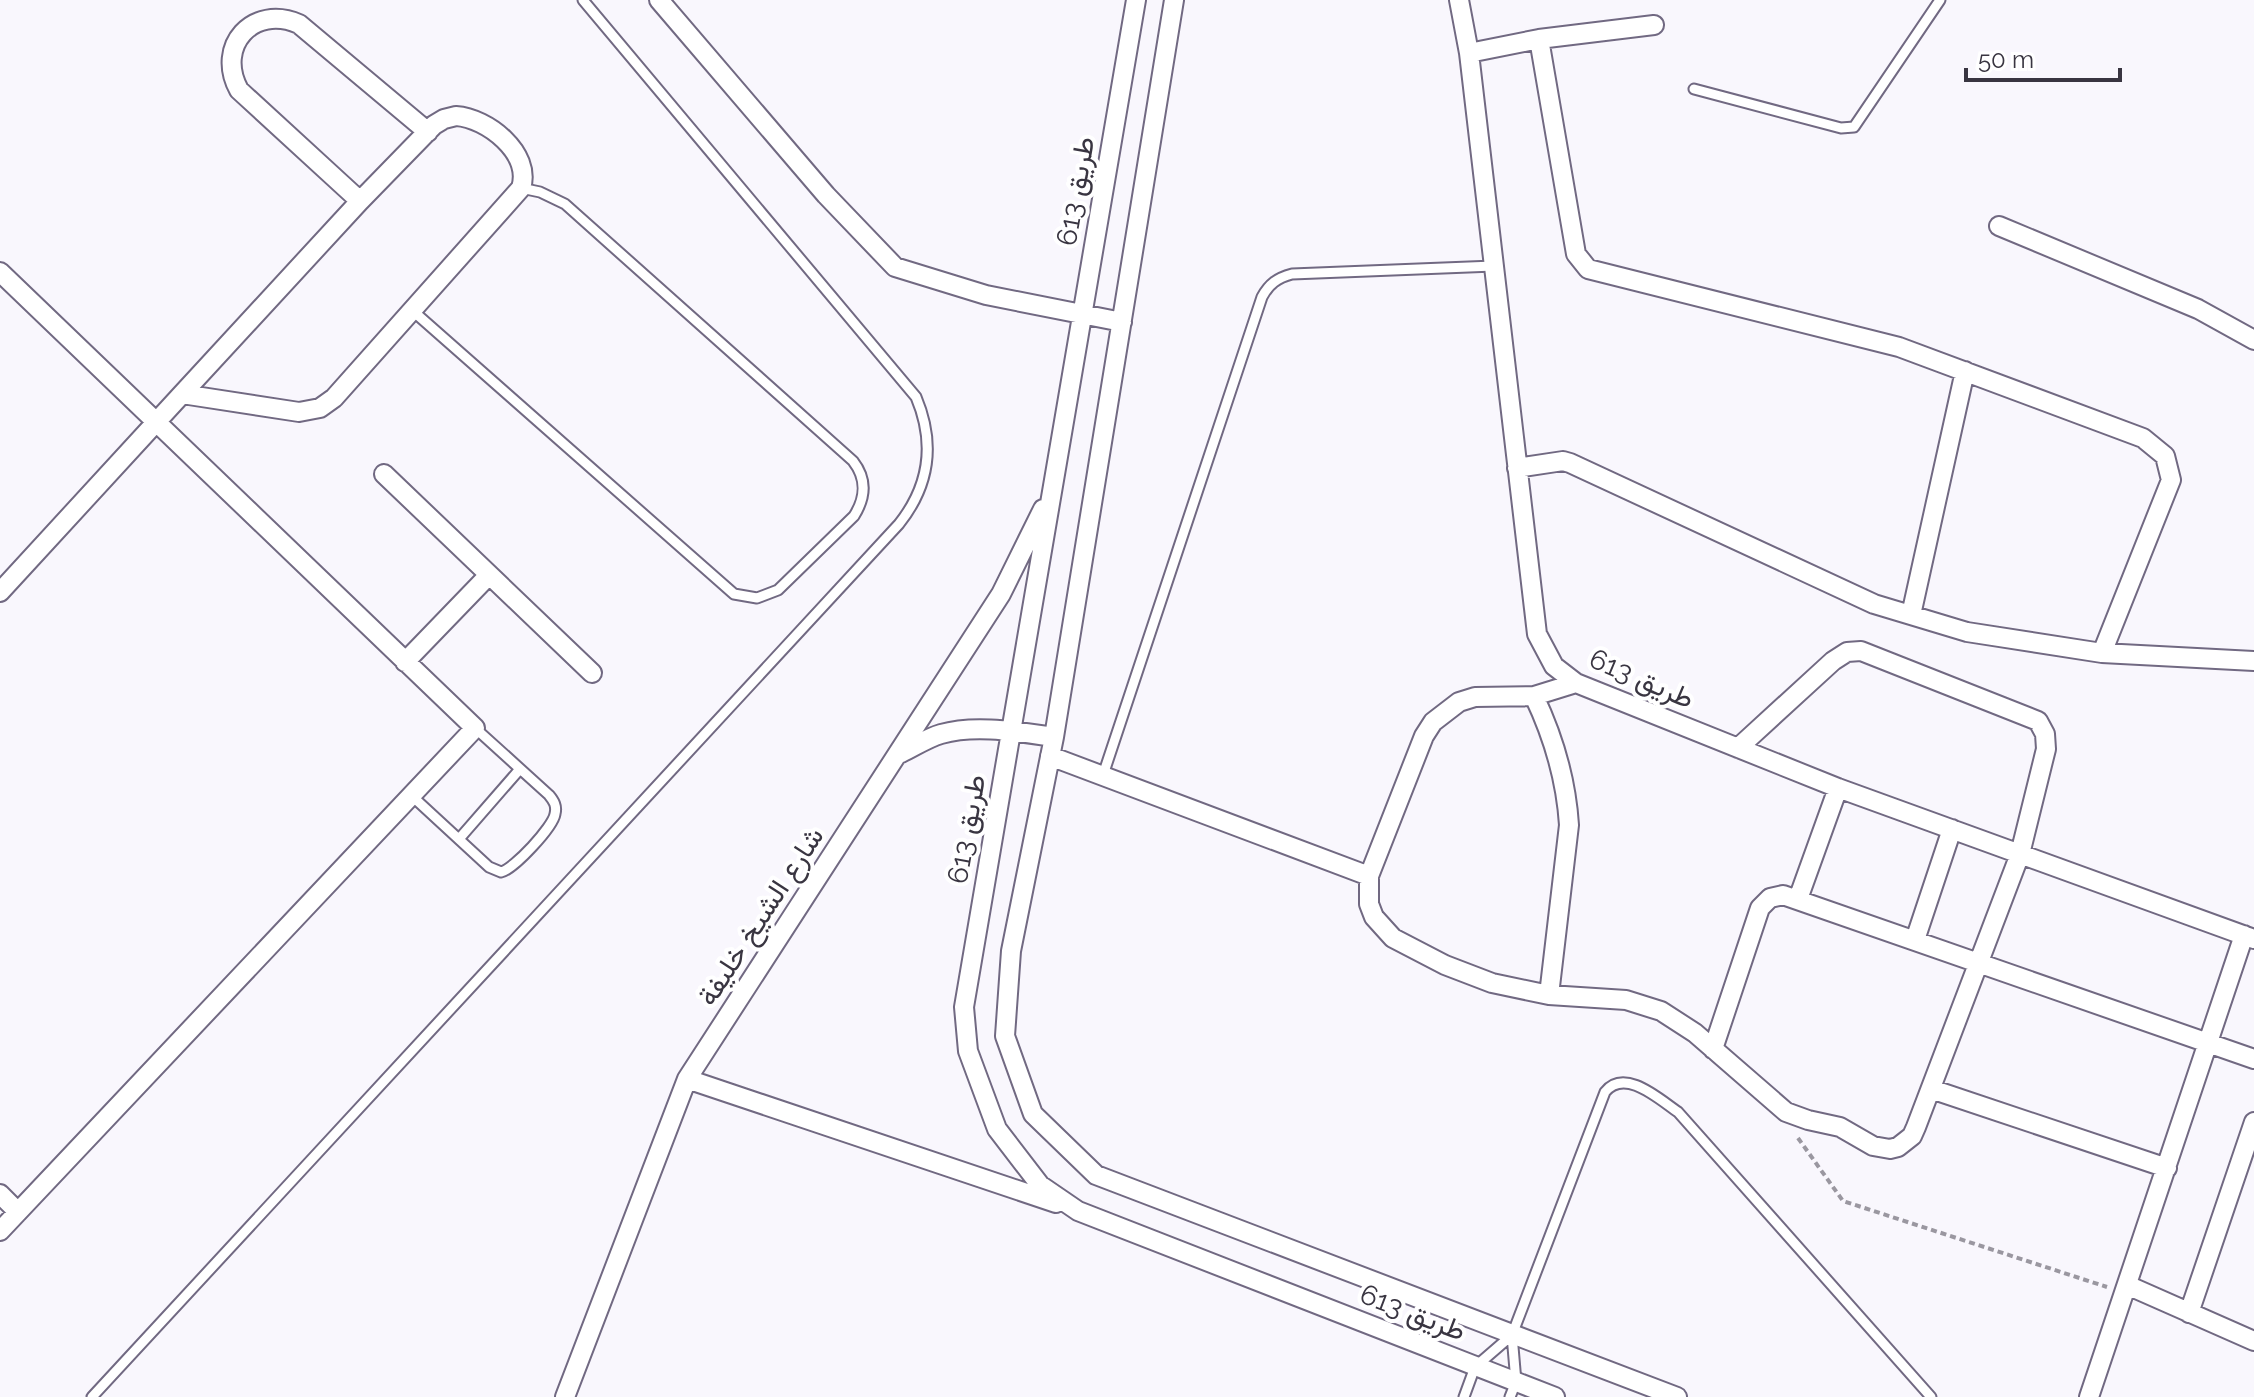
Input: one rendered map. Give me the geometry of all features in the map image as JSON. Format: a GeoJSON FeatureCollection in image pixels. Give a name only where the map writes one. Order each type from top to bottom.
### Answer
{"type":"FeatureCollection","features":[{"type":"Feature","properties":{"kind":"street"},"geometry":{"type":"LineString","coordinates":[[659,0],[826,195],[895,267],[986,295],[1122,322]]}},
{"type":"Feature","properties":{"kind":"street","name":"طريق 613"},"geometry":{"type":"LineString","coordinates":[[1136,0],[964,1007],[968,1051],[997,1129],[1040,1185],[1078,1211],[1475,1367],[1513,1390],[1555,1397]]}},
{"type":"Feature","properties":{"kind":"street","name":"طريق 613"},"geometry":{"type":"LineString","coordinates":[[1174,0],[1054,737],[1011,951],[1005,1036],[1033,1114],[1096,1175],[1677,1397]]}},
{"type":"Feature","properties":{"kind":"street","name":"طريق 613"},"geometry":{"type":"LineString","coordinates":[[1459,0],[1469,53],[1537,634],[1554,666],[1576,683],[1838,788],[2249,937]]}},
{"type":"Feature","properties":{"kind":"street"},"geometry":{"type":"LineString","coordinates":[[360,201],[239,90],[234,80],[231,58],[247,29],[256,23],[278,18],[299,24],[428,132]]}},
{"type":"Feature","properties":{"kind":"street"},"geometry":{"type":"LineString","coordinates":[[1469,53],[1539,39],[1654,25]]}},
{"type":"Feature","properties":{"kind":"street"},"geometry":{"type":"LineString","coordinates":[[1539,39],[1576,254],[1588,269],[1899,347],[2143,438],[2165,456],[2171,480],[2102,653]]}},
{"type":"Feature","properties":{"kind":"street"},"geometry":{"type":"LineString","coordinates":[[0,592],[157,422],[182,394],[360,201],[428,132],[444,119],[456,116],[479,120],[489,126],[519,160],[524,174],[521,188],[334,398],[320,408],[288,411],[182,394]]}},
{"type":"Feature","properties":{"kind":"street"},"geometry":{"type":"LineString","coordinates":[[1999,226],[2198,309],[2254,340]]}},
{"type":"Feature","properties":{"kind":"street"},"geometry":{"type":"LineString","coordinates":[[0,272],[475,728],[0,1231]]}},
{"type":"Feature","properties":{"kind":"street"},"geometry":{"type":"LineString","coordinates":[[1911,615],[1965,371]]}},
{"type":"Feature","properties":{"kind":"street"},"geometry":{"type":"LineString","coordinates":[[1517,468],[1563,461],[1570,463],[1874,604],[1967,632],[2102,653],[2254,661]]}},
{"type":"Feature","properties":{"kind":"street"},"geometry":{"type":"LineString","coordinates":[[384,474],[592,673]]}},
{"type":"Feature","properties":{"kind":"street","name":"شارع الشيخ خليفة"},"geometry":{"type":"LineString","coordinates":[[565,1397],[687,1079],[1001,594],[1052,491]]}},
{"type":"Feature","properties":{"kind":"street"},"geometry":{"type":"LineString","coordinates":[[405,662],[489,575]]}},
{"type":"Feature","properties":{"kind":"street"},"geometry":{"type":"LineString","coordinates":[[1576,683],[1534,696],[1475,697],[1459,702],[1433,722],[1424,736],[1369,876],[1369,904],[1374,917],[1393,938],[1469,975],[1517,990],[1549,995],[1609,997],[1643,1004],[1679,1021],[1773,1103],[1797,1117],[1840,1127],[1873,1146],[1898,1147],[1912,1136],[2020,854],[2046,749],[2045,734],[2038,721],[1861,651],[1847,652],[1833,661],[1738,748]]}},
{"type":"Feature","properties":{"kind":"street"},"geometry":{"type":"LineString","coordinates":[[1534,696],[1556,747],[1569,825],[1549,995]]}},
{"type":"Feature","properties":{"kind":"street"},"geometry":{"type":"LineString","coordinates":[[899,754],[939,735],[953,732],[1011,731],[1054,737]]}},
{"type":"Feature","properties":{"kind":"street"},"geometry":{"type":"LineString","coordinates":[[1050,756],[1369,876]]}},
{"type":"Feature","properties":{"kind":"street"},"geometry":{"type":"LineString","coordinates":[[1798,899],[1838,788]]}},
{"type":"Feature","properties":{"kind":"street"},"geometry":{"type":"LineString","coordinates":[[1915,940],[1952,829]]}},
{"type":"Feature","properties":{"kind":"street"},"geometry":{"type":"LineString","coordinates":[[1713,1049],[1760,908],[1776,895],[1798,899],[2254,1059]]}},
{"type":"Feature","properties":{"kind":"street"},"geometry":{"type":"LineString","coordinates":[[2089,1397],[2208,1043],[2249,937]]}},
{"type":"Feature","properties":{"kind":"street"},"geometry":{"type":"LineString","coordinates":[[687,1079],[1078,1211]]}},
{"type":"Feature","properties":{"kind":"street"},"geometry":{"type":"LineString","coordinates":[[1931,1089],[2167,1168]]}},
{"type":"Feature","properties":{"kind":"street"},"geometry":{"type":"LineString","coordinates":[[2189,1313],[2254,1122]]}},
{"type":"Feature","properties":{"kind":"street"},"geometry":{"type":"LineString","coordinates":[[0,1194],[18,1212]]}},
{"type":"Feature","properties":{"kind":"street"},"geometry":{"type":"LineString","coordinates":[[2126,1289],[2254,1341]]}},
{"type":"Feature","properties":{"kind":"lane"},"geometry":{"type":"LineString","coordinates":[[92,1397],[899,524],[910,511],[924,480],[928,455],[927,429],[916,397],[583,0]]}},
{"type":"Feature","properties":{"kind":"lane"},"geometry":{"type":"LineString","coordinates":[[1694,89],[1841,128],[1854,127],[1940,0]]}},
{"type":"Feature","properties":{"kind":"lane"},"geometry":{"type":"LineString","coordinates":[[413,311],[734,594],[757,598],[778,590],[854,516],[860,507],[864,486],[853,461],[565,204],[540,192],[521,188]]}},
{"type":"Feature","properties":{"kind":"lane"},"geometry":{"type":"LineString","coordinates":[[1103,775],[1262,297],[1273,281],[1292,274],[1494,266]]}},
{"type":"Feature","properties":{"kind":"lane"},"geometry":{"type":"LineString","coordinates":[[412,796],[495,870],[507,870],[522,856],[550,823],[556,812],[553,800],[475,728]]}},
{"type":"Feature","properties":{"kind":"lane"},"geometry":{"type":"LineString","coordinates":[[459,839],[520,769]]}},
{"type":"Feature","properties":{"kind":"lane"},"geometry":{"type":"LineString","coordinates":[[1513,1390],[1512,1335],[1605,1092],[1614,1084],[1625,1083],[1646,1090],[1678,1112],[1931,1397]]}},
{"type":"Feature","properties":{"kind":"lane","name":"طريق 613"},"geometry":{"type":"LineString","coordinates":[[1464,1397],[1475,1367],[1512,1335]]}},
{"type":"Feature","properties":{"kind":"path"},"geometry":{"type":"LineString","coordinates":[[1797,1117],[1793,1130],[1843,1201],[2126,1289]]}}]}
